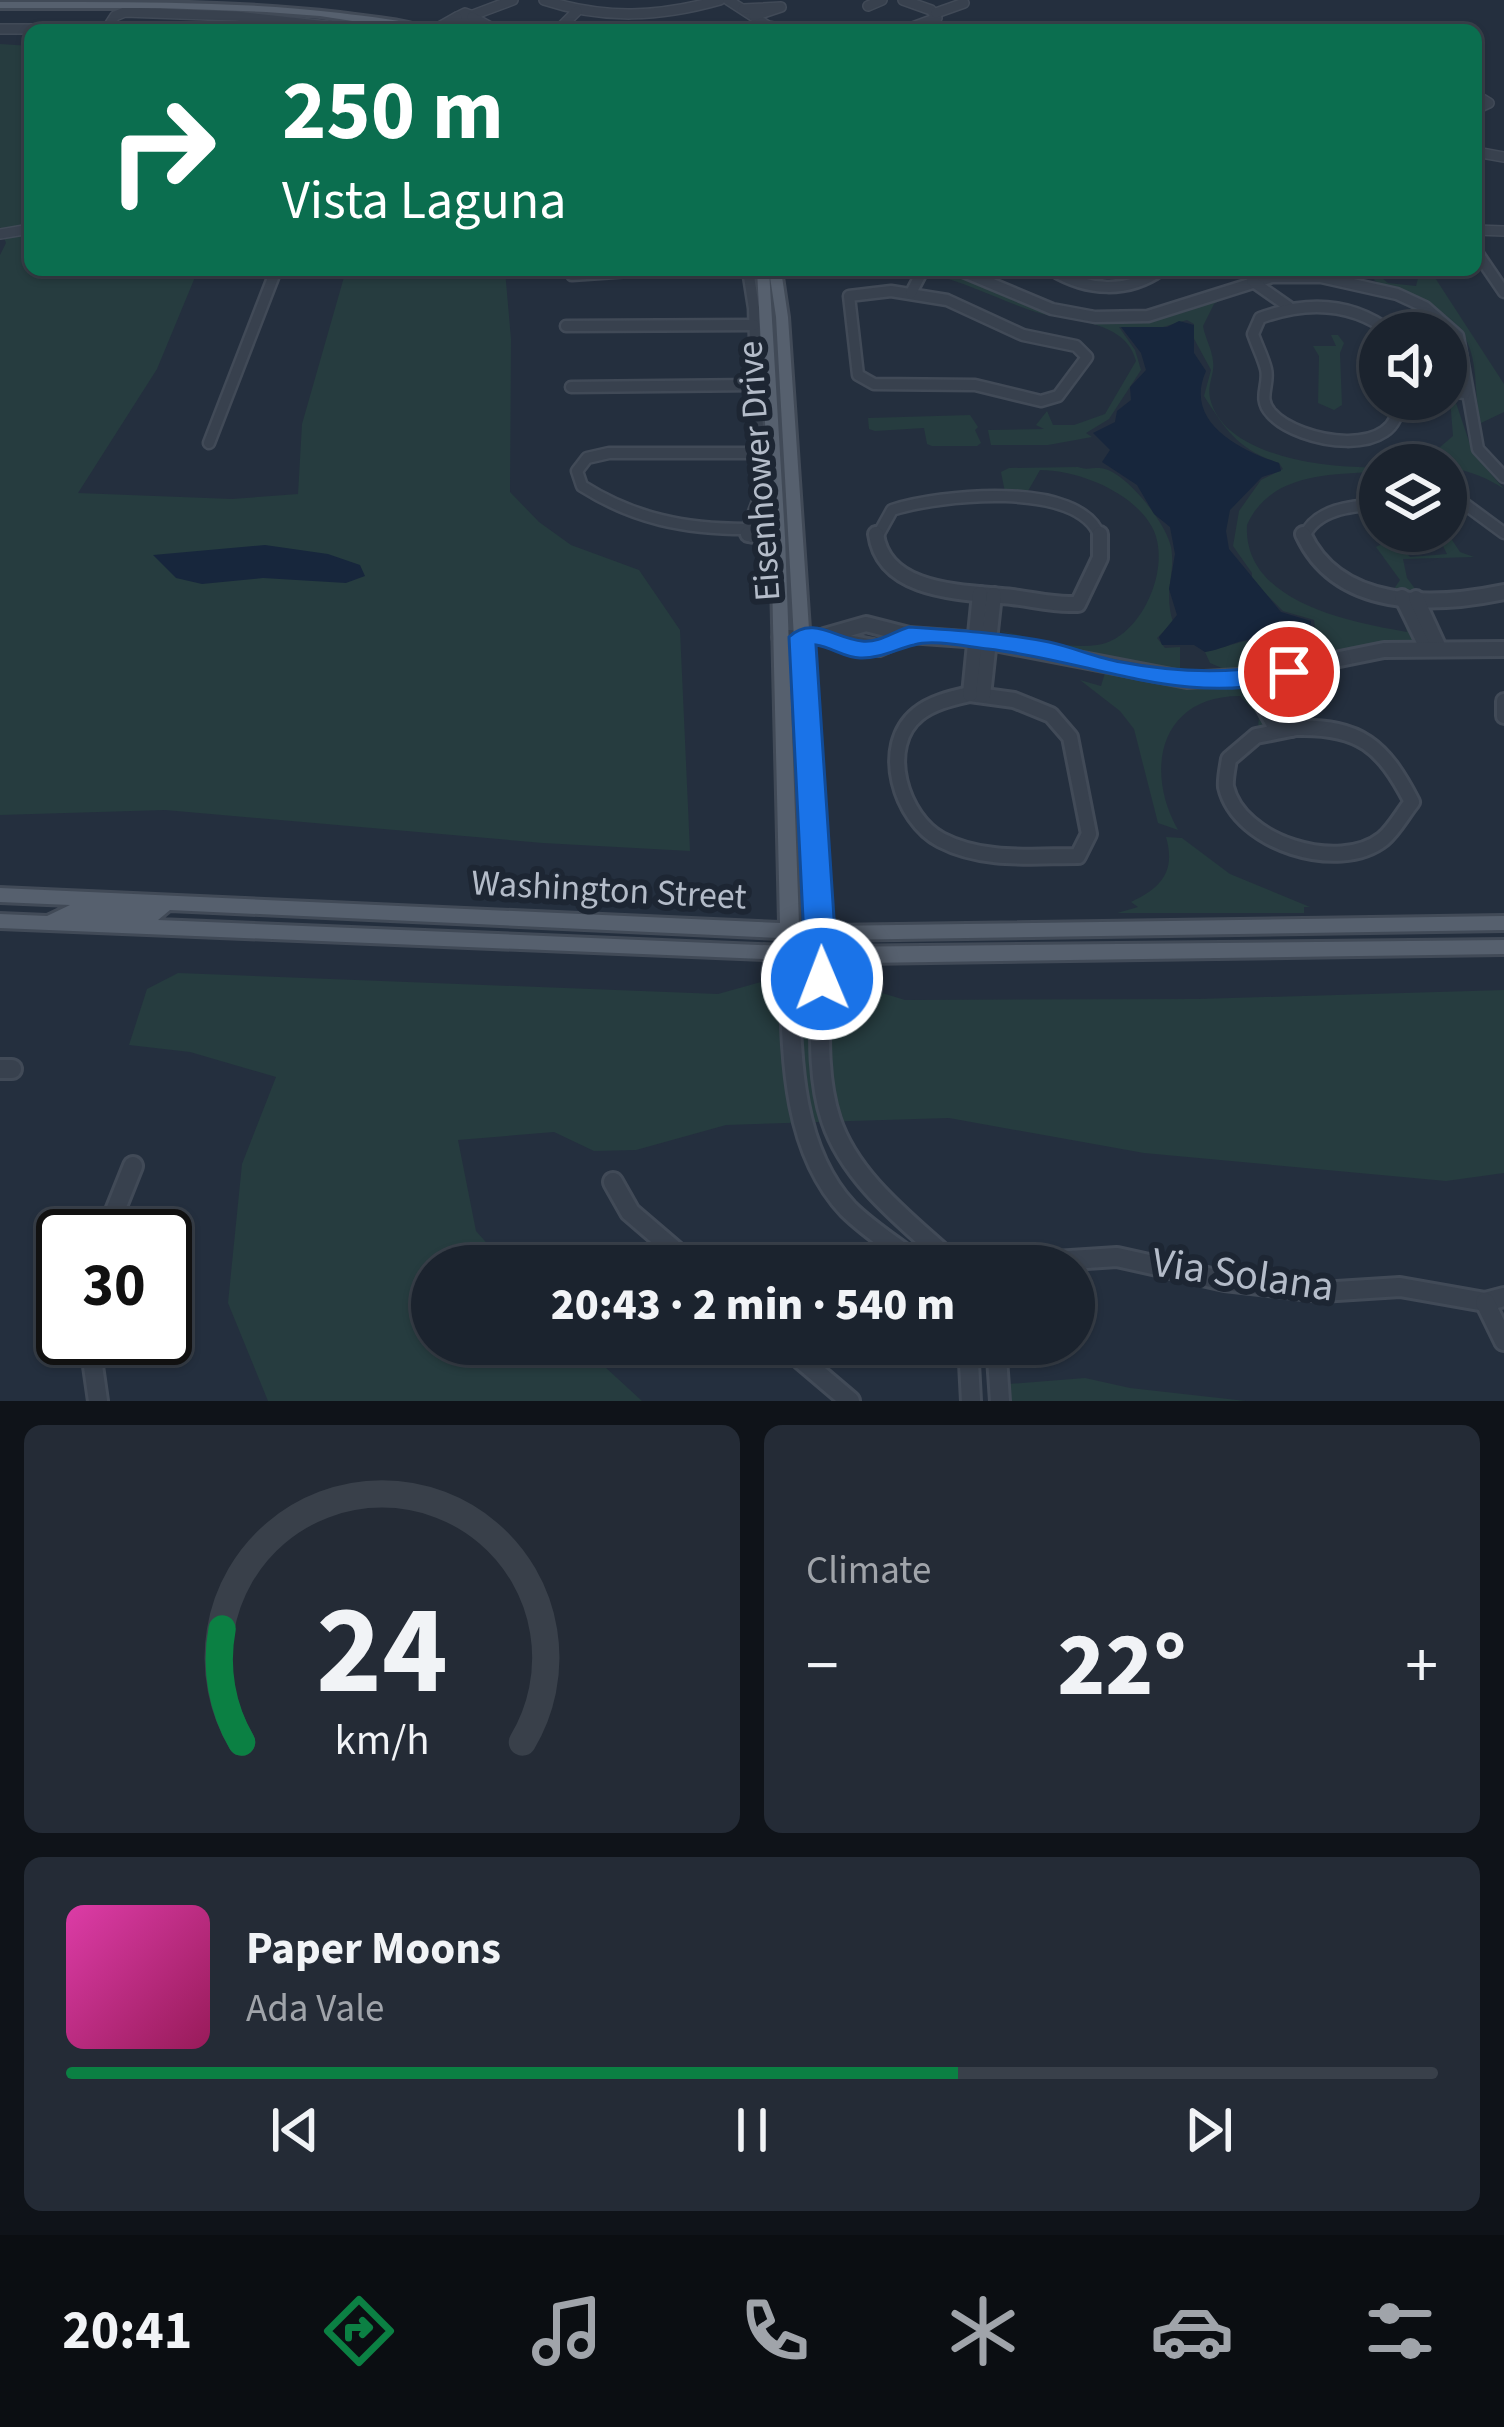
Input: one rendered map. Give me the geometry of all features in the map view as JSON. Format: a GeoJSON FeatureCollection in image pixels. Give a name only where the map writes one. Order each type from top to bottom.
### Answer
{"type":"FeatureCollection","features":[{"type":"Feature","properties":{"kind":"main road"},"geometry":{"type":"LineString","coordinates":[[119,7],[259,13],[351,24]]}},
{"type":"Feature","properties":{"kind":"main road"},"geometry":{"type":"LineString","coordinates":[[0,8],[308,10],[390,24]]}},
{"type":"Feature","properties":{"kind":"main road","name":"Eisenhower Drive"},"geometry":{"type":"LineString","coordinates":[[763,276],[778,537],[789,955]]}},
{"type":"Feature","properties":{"kind":"main road","name":"Eisenhower Drive"},"geometry":{"type":"LineString","coordinates":[[775,276],[821,955]]}},
{"type":"Feature","properties":{"kind":"main road","name":"Washington Street"},"geometry":{"type":"LineString","coordinates":[[6,898],[821,933],[1504,923]]}},
{"type":"Feature","properties":{"kind":"main road"},"geometry":{"type":"LineString","coordinates":[[50,921],[76,910],[153,914],[167,902]]}},
{"type":"Feature","properties":{"kind":"main road","name":"Washington Street"},"geometry":{"type":"LineString","coordinates":[[0,921],[789,955],[1504,946]]}},
{"type":"Feature","properties":{"kind":"street"},"geometry":{"type":"LineString","coordinates":[[448,24],[496,0]]}},
{"type":"Feature","properties":{"kind":"street"},"geometry":{"type":"LineString","coordinates":[[455,24],[513,0]]}},
{"type":"Feature","properties":{"kind":"street"},"geometry":{"type":"LineString","coordinates":[[544,0],[577,11],[628,16],[679,3],[676,0]]}},
{"type":"Feature","properties":{"kind":"street"},"geometry":{"type":"LineString","coordinates":[[661,6],[724,0],[772,24]]}},
{"type":"Feature","properties":{"kind":"street"},"geometry":{"type":"LineString","coordinates":[[868,6],[882,0]]}},
{"type":"Feature","properties":{"kind":"street"},"geometry":{"type":"LineString","coordinates":[[903,0],[937,15]]}},
{"type":"Feature","properties":{"kind":"street"},"geometry":{"type":"LineString","coordinates":[[918,24],[964,3]]}},
{"type":"Feature","properties":{"kind":"street"},"geometry":{"type":"LineString","coordinates":[[743,8],[770,4],[781,8],[754,16]]}},
{"type":"Feature","properties":{"kind":"street"},"geometry":{"type":"LineString","coordinates":[[119,7],[309,24]]}},
{"type":"Feature","properties":{"kind":"street"},"geometry":{"type":"LineString","coordinates":[[564,24],[577,11]]}},
{"type":"Feature","properties":{"kind":"street"},"geometry":{"type":"LineString","coordinates":[[466,16],[483,24]]}},
{"type":"Feature","properties":{"kind":"street"},"geometry":{"type":"LineString","coordinates":[[1482,260],[1504,292]]}},
{"type":"Feature","properties":{"kind":"street"},"geometry":{"type":"LineString","coordinates":[[209,443],[274,276]]}},
{"type":"Feature","properties":{"kind":"street","name":"Eisenhower Drive"},"geometry":{"type":"LineString","coordinates":[[749,276],[760,496],[754,520],[746,529],[754,538],[778,537]]}},
{"type":"Feature","properties":{"kind":"street"},"geometry":{"type":"LineString","coordinates":[[906,292],[911,276]]}},
{"type":"Feature","properties":{"kind":"street"},"geometry":{"type":"LineString","coordinates":[[906,292],[947,300],[1023,335],[1076,346],[1087,357],[1058,396],[1042,401],[944,381],[874,384],[858,375],[849,296],[906,292],[918,276]]}},
{"type":"Feature","properties":{"kind":"street"},"geometry":{"type":"LineString","coordinates":[[973,276],[1052,309],[1128,317],[1197,303],[1248,282],[1321,277],[1361,283],[1431,312]]}},
{"type":"Feature","properties":{"kind":"street"},"geometry":{"type":"LineString","coordinates":[[1063,276],[1116,286],[1154,276]]}},
{"type":"Feature","properties":{"kind":"street"},"geometry":{"type":"LineString","coordinates":[[1361,283],[1366,276]]}},
{"type":"Feature","properties":{"kind":"street"},"geometry":{"type":"LineString","coordinates":[[1248,282],[1285,308]]}},
{"type":"Feature","properties":{"kind":"street"},"geometry":{"type":"LineString","coordinates":[[1116,286],[1128,317]]}},
{"type":"Feature","properties":{"kind":"street"},"geometry":{"type":"LineString","coordinates":[[1359,313],[1306,305],[1260,318],[1253,334],[1268,376],[1259,391],[1261,404],[1273,418],[1309,434],[1356,440],[1386,432],[1394,420]]}},
{"type":"Feature","properties":{"kind":"street"},"geometry":{"type":"LineString","coordinates":[[566,326],[754,325]]}},
{"type":"Feature","properties":{"kind":"street"},"geometry":{"type":"LineString","coordinates":[[571,387],[755,386]]}},
{"type":"Feature","properties":{"kind":"street"},"geometry":{"type":"LineString","coordinates":[[1467,398],[1478,449],[1504,478]]}},
{"type":"Feature","properties":{"kind":"street"},"geometry":{"type":"LineString","coordinates":[[746,529],[679,527],[642,519],[582,486],[578,471],[587,458],[609,453],[759,453]]}},
{"type":"Feature","properties":{"kind":"street"},"geometry":{"type":"LineString","coordinates":[[931,497],[1037,498],[1074,511],[1102,536],[1102,555],[1078,604],[1054,606],[987,594],[919,583],[896,572],[882,559],[874,542],[881,520],[907,503],[931,497]]}},
{"type":"Feature","properties":{"kind":"street"},"geometry":{"type":"LineString","coordinates":[[1359,505],[1337,507],[1315,518],[1303,534],[1308,554],[1329,577],[1358,589],[1409,597],[1474,600],[1504,592]]}},
{"type":"Feature","properties":{"kind":"street"},"geometry":{"type":"LineString","coordinates":[[1467,506],[1504,533]]}},
{"type":"Feature","properties":{"kind":"street"},"geometry":{"type":"LineString","coordinates":[[976,695],[987,594]]}},
{"type":"Feature","properties":{"kind":"street"},"geometry":{"type":"LineString","coordinates":[[1409,597],[1433,648]]}},
{"type":"Feature","properties":{"kind":"street"},"geometry":{"type":"LineString","coordinates":[[824,637],[851,623],[877,626],[930,640],[981,640],[1049,651],[1117,670],[1186,680],[1255,679],[1370,652],[1504,649]]}},
{"type":"Feature","properties":{"kind":"street"},"geometry":{"type":"LineString","coordinates":[[877,626],[879,645]]}},
{"type":"Feature","properties":{"kind":"street"},"geometry":{"type":"LineString","coordinates":[[780,637],[824,637],[853,650],[899,643],[912,636]]}},
{"type":"Feature","properties":{"kind":"street"},"geometry":{"type":"LineString","coordinates":[[1255,679],[1284,729]]}},
{"type":"Feature","properties":{"kind":"street"},"geometry":{"type":"LineString","coordinates":[[976,695],[1014,700],[1051,716],[1070,737],[1089,834],[1078,856],[998,855],[955,847],[922,828],[904,800],[898,744],[914,716],[943,700],[976,695]]}},
{"type":"Feature","properties":{"kind":"street"},"geometry":{"type":"LineString","coordinates":[[1504,701],[1504,716]]}},
{"type":"Feature","properties":{"kind":"street"},"geometry":{"type":"LineString","coordinates":[[1337,728],[1362,735],[1397,772],[1412,802],[1399,829],[1371,850],[1328,856],[1278,844],[1241,818],[1226,793],[1224,771],[1234,752],[1253,737],[1284,729],[1337,728]]}},
{"type":"Feature","properties":{"kind":"street"},"geometry":{"type":"LineString","coordinates":[[789,955],[796,1094],[809,1152],[844,1206],[894,1245]]}},
{"type":"Feature","properties":{"kind":"street"},"geometry":{"type":"LineString","coordinates":[[821,955],[826,1097],[836,1133],[882,1196],[934,1245]]}},
{"type":"Feature","properties":{"kind":"street"},"geometry":{"type":"LineString","coordinates":[[116,1209],[133,1166]]}},
{"type":"Feature","properties":{"kind":"street"},"geometry":{"type":"LineString","coordinates":[[613,1182],[630,1211],[669,1245]]}},
{"type":"Feature","properties":{"kind":"street","name":"Via Solana"},"geometry":{"type":"LineString","coordinates":[[1095,1258],[1117,1257],[1244,1283],[1322,1292],[1400,1287],[1494,1300]]}},
{"type":"Feature","properties":{"kind":"street"},"geometry":{"type":"LineString","coordinates":[[1494,1300],[1504,1341]]}},
{"type":"Feature","properties":{"kind":"street"},"geometry":{"type":"LineString","coordinates":[[93,1365],[98,1401]]}},
{"type":"Feature","properties":{"kind":"street"},"geometry":{"type":"LineString","coordinates":[[808,1365],[850,1401]]}},
{"type":"Feature","properties":{"kind":"street"},"geometry":{"type":"LineString","coordinates":[[970,1365],[971,1401]]}},
{"type":"Feature","properties":{"kind":"street"},"geometry":{"type":"LineString","coordinates":[[997,1365],[1000,1401]]}},
{"type":"Feature","properties":{"kind":"green space"},"geometry":{"type":"Polygon","coordinates":[[[0,44],[24,46],[24,276],[196,276],[157,369],[78,493],[232,499],[298,494],[302,424],[344,276],[506,276],[511,339],[510,492],[539,522],[571,545],[639,570],[680,630],[690,851],[165,810],[0,815],[0,255],[6,243],[0,227],[0,44]]]}},
{"type":"Feature","properties":{"kind":"green space"},"geometry":{"type":"Polygon","coordinates":[[[937,276],[955,276],[1046,311],[1151,319],[1185,312],[1238,290],[1214,304],[1203,326],[1213,361],[1210,398],[1219,418],[1235,434],[1282,456],[1359,467],[1359,473],[1303,480],[1270,495],[1247,525],[1250,551],[1262,573],[1281,590],[1330,614],[1407,632],[1400,608],[1387,600],[1401,603],[1413,640],[1318,652],[1255,667],[1224,669],[1210,663],[1205,652],[1245,641],[1278,647],[1303,639],[1305,631],[1315,627],[1314,620],[1283,611],[1252,580],[1233,546],[1239,511],[1261,480],[1283,469],[1235,438],[1220,420],[1204,396],[1211,370],[1192,335],[1194,324],[1187,320],[1163,327],[1119,327],[1135,350],[1141,370],[1109,419],[1086,433],[1092,437],[1048,445],[991,445],[988,430],[1044,429],[1036,425],[1047,411],[1053,425],[1074,425],[1105,414],[1136,361],[1113,332],[1039,313],[937,276]]]}},
{"type":"Feature","properties":{"kind":"green space"},"geometry":{"type":"Polygon","coordinates":[[[1379,276],[1388,283],[1416,286],[1418,276],[1434,276],[1457,312],[1438,312],[1374,280],[1379,276]]]}},
{"type":"Feature","properties":{"kind":"green space"},"geometry":{"type":"Polygon","coordinates":[[[1467,327],[1504,384],[1504,412],[1481,423],[1477,405],[1467,327]]]}},
{"type":"Feature","properties":{"kind":"green space"},"geometry":{"type":"Polygon","coordinates":[[[1331,335],[1338,335],[1344,343],[1340,353],[1342,405],[1334,410],[1318,403],[1319,356],[1313,346],[1336,346],[1331,335]]]}},
{"type":"Feature","properties":{"kind":"green space"},"geometry":{"type":"Polygon","coordinates":[[[970,415],[978,427],[981,443],[977,446],[932,446],[927,444],[924,428],[875,431],[869,429],[868,418],[970,415]]]}},
{"type":"Feature","properties":{"kind":"green space"},"geometry":{"type":"Polygon","coordinates":[[[1452,420],[1462,420],[1473,453],[1504,489],[1467,472],[1467,444],[1444,444],[1453,436],[1452,420]]]}},
{"type":"Feature","properties":{"kind":"green space"},"geometry":{"type":"Polygon","coordinates":[[[1078,467],[1105,469],[1124,480],[1145,501],[1168,537],[1173,622],[1157,638],[1165,648],[1180,647],[1180,669],[1096,656],[996,630],[1059,644],[1097,645],[1128,629],[1149,598],[1159,561],[1158,543],[1152,527],[1132,503],[1103,485],[1055,471],[1040,470],[1028,491],[1005,492],[1001,472],[1078,467]]]}},
{"type":"Feature","properties":{"kind":"green space"},"geometry":{"type":"Polygon","coordinates":[[[1380,552],[1405,552],[1410,557],[1474,557],[1403,559],[1407,578],[1416,590],[1394,589],[1400,580],[1380,552]]]}},
{"type":"Feature","properties":{"kind":"green space"},"geometry":{"type":"Polygon","coordinates":[[[1105,673],[1246,688],[1264,723],[1258,728],[1259,716],[1240,696],[1213,699],[1192,708],[1176,723],[1166,740],[1162,784],[1178,830],[1158,823],[1134,729],[1120,711],[1080,680],[1101,686],[1105,673]]]}},
{"type":"Feature","properties":{"kind":"green space"},"geometry":{"type":"Polygon","coordinates":[[[1166,837],[1182,838],[1230,874],[1310,907],[1304,907],[1304,913],[1117,913],[1138,907],[1131,902],[1164,877],[1169,860],[1166,837]]]}},
{"type":"Feature","properties":{"kind":"green space"},"geometry":{"type":"Polygon","coordinates":[[[178,973],[718,994],[761,982],[843,981],[905,1000],[1198,999],[1504,990],[1504,1173],[1446,1181],[1144,1153],[949,1118],[726,1125],[636,1150],[594,1151],[554,1132],[458,1140],[476,1231],[488,1245],[411,1245],[411,1365],[603,1365],[642,1401],[268,1401],[228,1303],[242,1164],[276,1077],[190,1052],[129,1045],[147,989],[178,973]]]}},
{"type":"Feature","properties":{"kind":"green space"},"geometry":{"type":"Polygon","coordinates":[[[1085,1378],[1246,1401],[1009,1401],[1008,1384],[1085,1378]]]}},
{"type":"Feature","properties":{"kind":"water"},"geometry":{"type":"Polygon","coordinates":[[[1179,321],[1194,325],[1194,353],[1206,371],[1202,405],[1209,419],[1233,442],[1279,463],[1281,471],[1262,477],[1230,510],[1226,531],[1229,549],[1281,612],[1311,621],[1311,629],[1294,640],[1246,640],[1205,652],[1194,645],[1162,645],[1159,637],[1177,615],[1169,589],[1175,554],[1170,527],[1154,514],[1137,485],[1102,462],[1110,450],[1093,433],[1115,422],[1117,411],[1131,400],[1130,387],[1146,370],[1141,353],[1121,327],[1167,327],[1179,321]]]}},
{"type":"Feature","properties":{"kind":"water"},"geometry":{"type":"Polygon","coordinates":[[[265,545],[328,554],[360,565],[365,576],[346,583],[263,578],[202,584],[176,578],[153,555],[265,545]]]}},
{"type":"Feature","properties":{"kind":"route"},"geometry":{"type":"LineString","coordinates":[[822,979],[802,637],[824,637],[853,650],[899,643],[909,635],[930,640],[987,640],[1117,670],[1186,680],[1262,679],[1289,672]]}}]}
